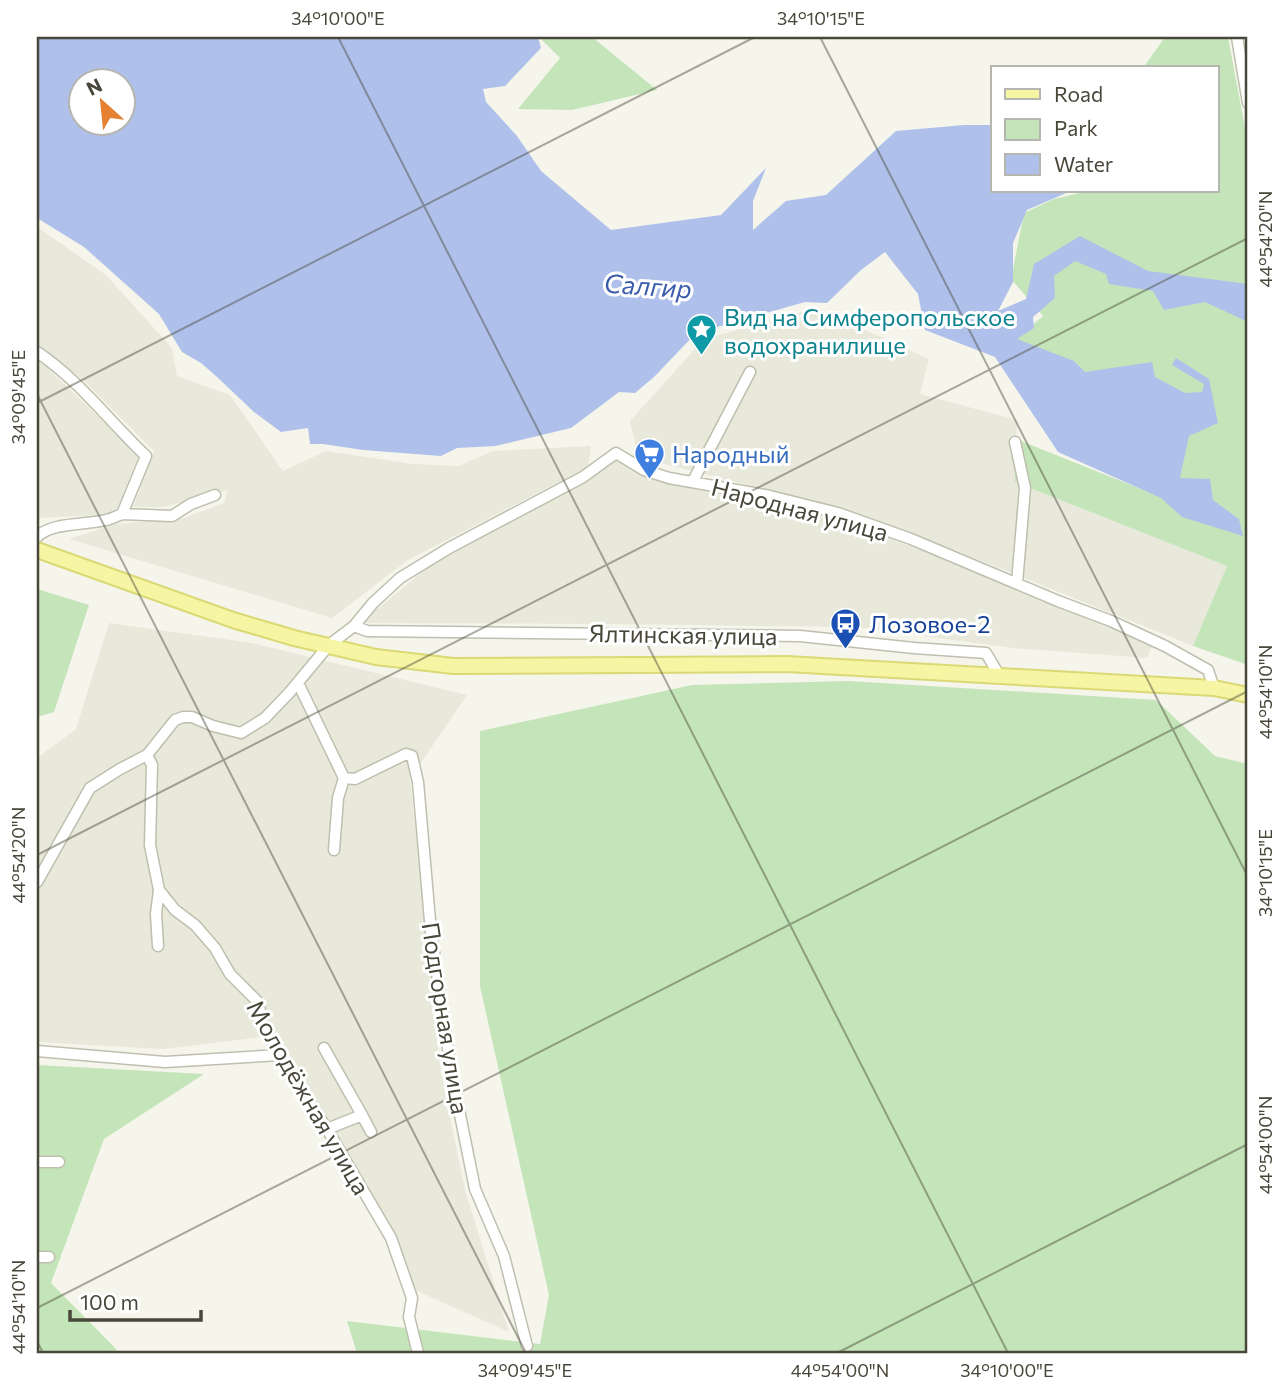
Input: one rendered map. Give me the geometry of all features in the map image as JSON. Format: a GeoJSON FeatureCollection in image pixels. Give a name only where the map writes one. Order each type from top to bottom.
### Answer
{"type":"FeatureCollection","features":[{"type":"Feature","properties":{"kind":"main road"},"geometry":{"type":"LineString","coordinates":[[37,550],[233,620],[294,638],[376,657],[453,666],[786,664],[1214,688],[1248,695]]}},
{"type":"Feature","properties":{"kind":"street"},"geometry":{"type":"LineString","coordinates":[[1237,37],[1248,103]]}},
{"type":"Feature","properties":{"kind":"street"},"geometry":{"type":"LineString","coordinates":[[37,352],[92,398],[146,456],[122,514]]}},
{"type":"Feature","properties":{"kind":"street"},"geometry":{"type":"LineString","coordinates":[[694,481],[750,372]]}},
{"type":"Feature","properties":{"kind":"street"},"geometry":{"type":"LineString","coordinates":[[1015,442],[1025,488],[1017,583]]}},
{"type":"Feature","properties":{"kind":"street","name":"Народная улица"},"geometry":{"type":"LineString","coordinates":[[147,755],[175,720],[183,717],[192,717],[241,733],[265,718],[329,645],[354,626],[373,603],[400,578],[449,548],[583,477],[616,453],[644,470],[669,478],[770,496],[838,513],[911,539],[1165,646],[1208,670],[1214,688]]}},
{"type":"Feature","properties":{"kind":"street"},"geometry":{"type":"LineString","coordinates":[[37,537],[41,533],[72,524],[107,520],[122,514],[172,516],[191,504],[215,495]]}},
{"type":"Feature","properties":{"kind":"street","name":"Ялтинская улица"},"geometry":{"type":"LineString","coordinates":[[354,626],[367,631],[800,636],[986,653],[999,675]]}},
{"type":"Feature","properties":{"kind":"street"},"geometry":{"type":"LineString","coordinates":[[298,683],[344,778],[338,798],[334,850]]}},
{"type":"Feature","properties":{"kind":"street","name":"Подгорная улица"},"geometry":{"type":"LineString","coordinates":[[344,778],[355,779],[406,754],[412,756],[418,782],[431,932],[451,1070],[475,1189],[503,1256],[527,1346]]}},
{"type":"Feature","properties":{"kind":"street"},"geometry":{"type":"LineString","coordinates":[[37,882],[90,788],[147,755],[152,765],[150,845],[159,890],[156,914],[158,946]]}},
{"type":"Feature","properties":{"kind":"street","name":"Молодёжная улица"},"geometry":{"type":"LineString","coordinates":[[159,890],[175,910],[195,925],[215,948],[230,974],[258,1002],[263,1024],[279,1055],[327,1129],[391,1238],[412,1298],[409,1317],[418,1353]]}},
{"type":"Feature","properties":{"kind":"street"},"geometry":{"type":"LineString","coordinates":[[324,1048],[371,1132]]}},
{"type":"Feature","properties":{"kind":"street"},"geometry":{"type":"LineString","coordinates":[[37,1051],[165,1062],[279,1055]]}},
{"type":"Feature","properties":{"kind":"street"},"geometry":{"type":"LineString","coordinates":[[327,1129],[362,1115]]}},
{"type":"Feature","properties":{"kind":"street"},"geometry":{"type":"LineString","coordinates":[[37,1162],[59,1162]]}},
{"type":"Feature","properties":{"kind":"street"},"geometry":{"type":"LineString","coordinates":[[37,1257],[49,1257]]}},
{"type":"Feature","properties":{"kind":"shaded area"},"geometry":{"type":"Polygon","coordinates":[[[37,227],[106,275],[172,348],[177,376],[230,395],[283,471],[326,451],[413,464],[459,466],[492,451],[591,446],[588,467],[408,560],[332,618],[69,539],[115,524],[184,518],[224,503],[228,490],[164,507],[133,507],[154,451],[83,380],[37,347],[37,227]]]}},
{"type":"Feature","properties":{"kind":"shaded area"},"geometry":{"type":"Polygon","coordinates":[[[817,308],[929,359],[920,394],[1017,420],[1015,482],[1227,566],[1193,646],[957,551],[839,509],[638,457],[630,421],[704,339],[817,308]]]}},
{"type":"Feature","properties":{"kind":"shaded area"},"geometry":{"type":"Polygon","coordinates":[[[37,361],[139,455],[117,508],[104,515],[37,518],[37,361]]]}},
{"type":"Feature","properties":{"kind":"shaded area"},"geometry":{"type":"Polygon","coordinates":[[[616,459],[647,477],[680,486],[835,518],[981,573],[1153,645],[1147,658],[1013,648],[856,627],[360,623],[427,568],[616,459]]]}},
{"type":"Feature","properties":{"kind":"shaded area"},"geometry":{"type":"Polygon","coordinates":[[[109,623],[252,643],[467,695],[410,779],[440,1068],[465,1190],[509,1332],[417,1291],[278,1035],[163,1049],[37,1042],[37,758],[76,729],[109,623]]]}},
{"type":"Feature","properties":{"kind":"green space"},"geometry":{"type":"Polygon","coordinates":[[[539,37],[592,37],[657,90],[572,110],[518,109],[560,58],[539,37]]]}},
{"type":"Feature","properties":{"kind":"green space"},"geometry":{"type":"Polygon","coordinates":[[[1165,37],[1228,37],[1248,144],[1248,665],[1193,646],[1227,566],[1015,482],[1016,439],[1151,493],[1167,433],[1010,344],[1043,316],[1011,279],[1024,213],[1054,199],[1084,192],[1218,192],[1218,66],[1144,66],[1165,37]]]}},
{"type":"Feature","properties":{"kind":"green space"},"geometry":{"type":"Polygon","coordinates":[[[37,589],[89,605],[54,712],[37,717],[37,589]]]}},
{"type":"Feature","properties":{"kind":"green space"},"geometry":{"type":"Polygon","coordinates":[[[848,681],[1156,700],[1215,756],[1248,764],[1248,1353],[357,1353],[347,1321],[540,1344],[549,1295],[480,986],[480,731],[692,685],[848,681]]]}},
{"type":"Feature","properties":{"kind":"green space"},"geometry":{"type":"Polygon","coordinates":[[[37,1065],[204,1074],[104,1139],[51,1283],[117,1353],[37,1353],[37,1065]]]}},
{"type":"Feature","properties":{"kind":"water","name":"Салгир"},"geometry":{"type":"Polygon","coordinates":[[[37,37],[538,37],[541,48],[505,86],[483,89],[486,102],[517,136],[541,171],[611,230],[721,215],[766,168],[753,201],[753,230],[786,201],[826,195],[896,131],[991,125],[991,192],[1069,192],[1027,210],[1013,243],[1013,282],[998,311],[1026,299],[1034,264],[1080,236],[1148,271],[1248,284],[1248,322],[1205,302],[1164,310],[1153,291],[1109,284],[1106,274],[1075,261],[1054,276],[1055,298],[1033,317],[1034,328],[1017,339],[1074,361],[1085,372],[1152,362],[1155,377],[1185,393],[1202,392],[1204,384],[1172,365],[1176,358],[1209,379],[1218,423],[1189,436],[1180,478],[1210,479],[1213,500],[1239,519],[1243,536],[1182,517],[1161,498],[1058,452],[995,357],[925,330],[918,294],[885,252],[861,270],[827,303],[805,302],[696,333],[635,393],[619,392],[571,428],[495,446],[457,448],[441,456],[310,444],[308,428],[281,432],[254,412],[201,363],[182,352],[159,314],[84,247],[37,218],[37,37]]]}},
{"type":"Feature","properties":{"kind":"place","name":"Вид на Симферопольское водохранилище"},"geometry":{"type":"Point","coordinates":[701,357]}},
{"type":"Feature","properties":{"kind":"place","name":"Народный"},"geometry":{"type":"Point","coordinates":[649,480]}},
{"type":"Feature","properties":{"kind":"place","name":"Лозовое-2"},"geometry":{"type":"Point","coordinates":[846,650]}}]}
